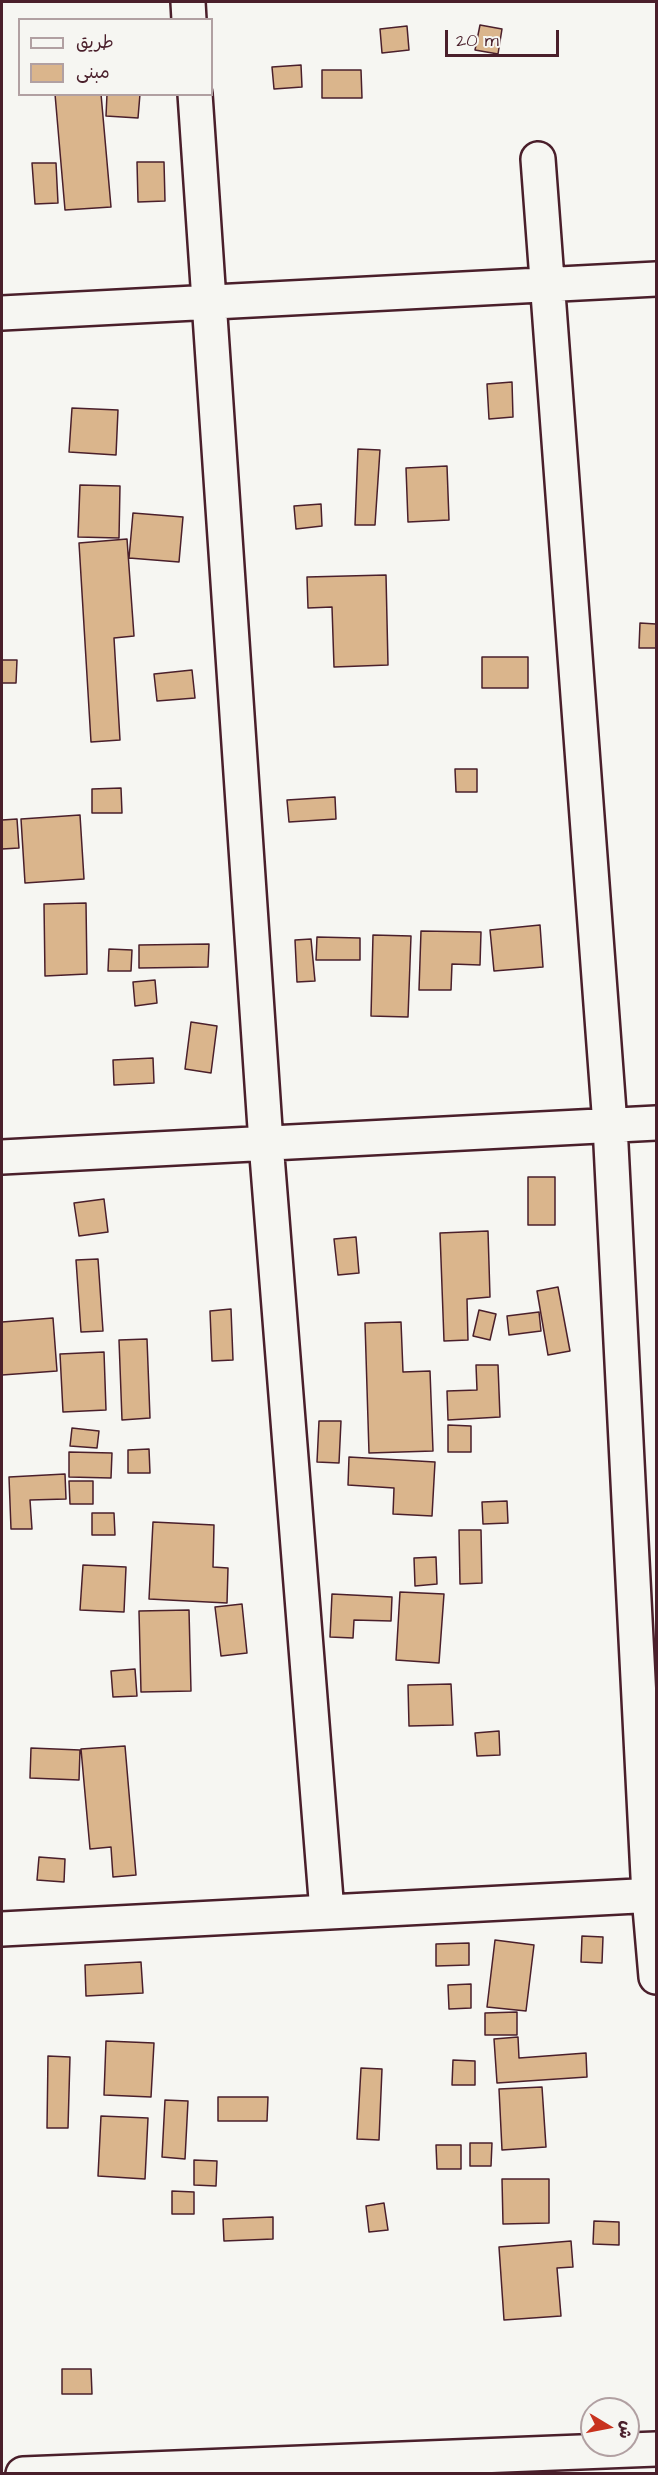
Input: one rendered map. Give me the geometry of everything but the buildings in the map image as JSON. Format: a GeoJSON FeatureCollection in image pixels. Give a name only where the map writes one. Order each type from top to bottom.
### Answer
{"type":"FeatureCollection","features":[{"type":"Feature","properties":{"kind":"street"},"geometry":{"type":"LineString","coordinates":[[188,2],[189,18]]}},
{"type":"Feature","properties":{"kind":"street"},"geometry":{"type":"LineString","coordinates":[[195,96],[266,1143],[327,1912]]}},
{"type":"Feature","properties":{"kind":"street"},"geometry":{"type":"LineString","coordinates":[[538,159],[610,1125],[657,1977]]}},
{"type":"Feature","properties":{"kind":"street"},"geometry":{"type":"LineString","coordinates":[[2,313],[657,279]]}},
{"type":"Feature","properties":{"kind":"street"},"geometry":{"type":"LineString","coordinates":[[2,1157],[657,1123]]}},
{"type":"Feature","properties":{"kind":"street"},"geometry":{"type":"LineString","coordinates":[[2,1929],[653,1895]]}},
{"type":"Feature","properties":{"kind":"street"},"geometry":{"type":"LineString","coordinates":[[23,2474],[657,2449]]}}]}
